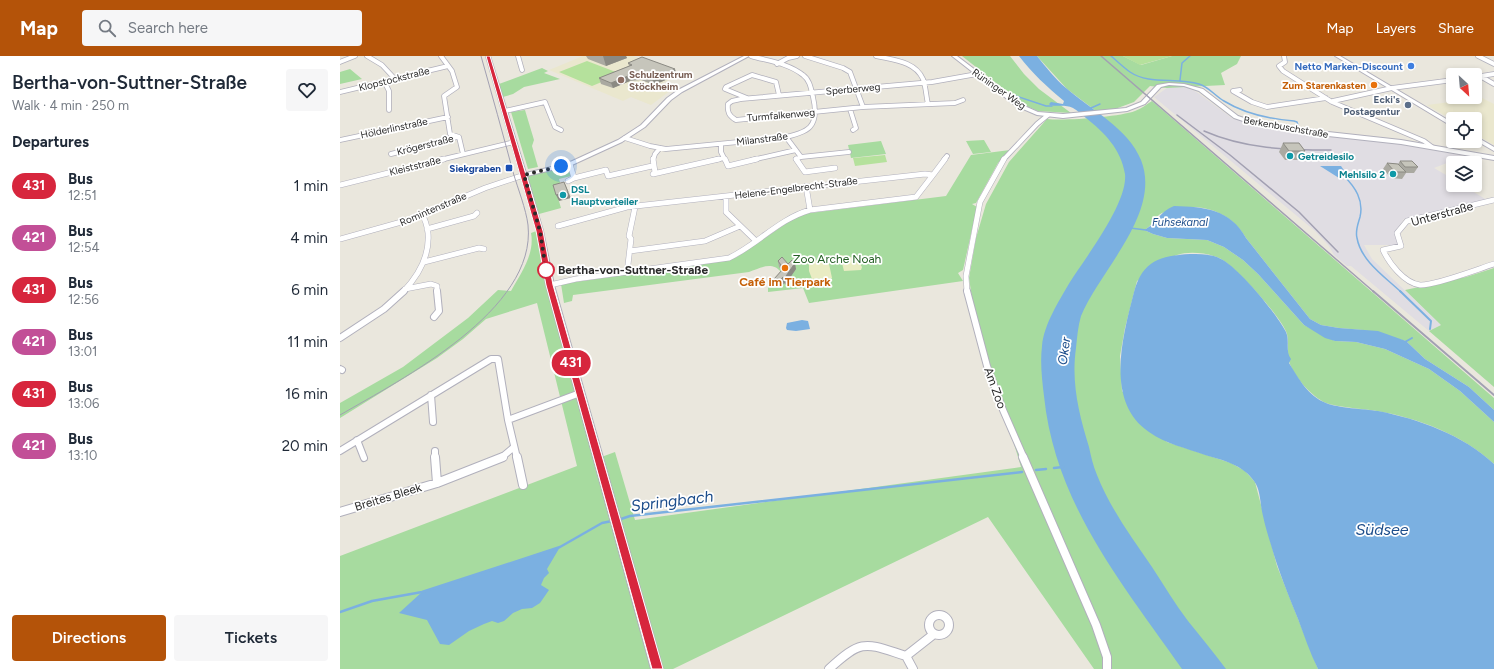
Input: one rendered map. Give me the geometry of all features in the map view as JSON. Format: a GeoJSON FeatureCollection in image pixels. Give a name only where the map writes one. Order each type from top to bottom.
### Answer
{"type":"FeatureCollection","features":[{"type":"Feature","properties":{"kind":"street"},"geometry":{"type":"LineString","coordinates":[[340,62],[355,56]]}},
{"type":"Feature","properties":{"kind":"street"},"geometry":{"type":"LineString","coordinates":[[367,56],[382,65],[395,79]]}},
{"type":"Feature","properties":{"kind":"street","name":"Krögerstraße"},"geometry":{"type":"LineString","coordinates":[[441,56],[448,66],[457,87],[444,96],[450,134],[459,137]]}},
{"type":"Feature","properties":{"kind":"street"},"geometry":{"type":"LineString","coordinates":[[488,56],[540,231],[550,285],[657,669]]}},
{"type":"Feature","properties":{"kind":"street"},"geometry":{"type":"LineString","coordinates":[[518,56],[522,70]]}},
{"type":"Feature","properties":{"kind":"street"},"geometry":{"type":"LineString","coordinates":[[524,175],[570,164],[625,138],[646,123],[669,99],[680,91],[747,56]]}},
{"type":"Feature","properties":{"kind":"street"},"geometry":{"type":"LineString","coordinates":[[751,56],[793,69],[804,76],[808,81],[812,92],[816,112]]}},
{"type":"Feature","properties":{"kind":"street"},"geometry":{"type":"LineString","coordinates":[[777,64],[788,58],[797,56]]}},
{"type":"Feature","properties":{"kind":"street"},"geometry":{"type":"LineString","coordinates":[[805,56],[848,71],[853,76],[863,107]]}},
{"type":"Feature","properties":{"kind":"street"},"geometry":{"type":"LineString","coordinates":[[876,56],[901,62],[920,72],[924,83],[928,104]]}},
{"type":"Feature","properties":{"kind":"street","name":"Rüninger Weg"},"geometry":{"type":"LineString","coordinates":[[954,56],[1018,105],[1030,111],[1048,115]]}},
{"type":"Feature","properties":{"kind":"street"},"geometry":{"type":"LineString","coordinates":[[1284,56],[1284,62],[1279,66],[1283,71],[1332,102],[1424,141],[1432,147]]}},
{"type":"Feature","properties":{"kind":"street"},"geometry":{"type":"LineString","coordinates":[[1337,56],[1446,121]]}},
{"type":"Feature","properties":{"kind":"street"},"geometry":{"type":"LineString","coordinates":[[1478,56],[1494,64]]}},
{"type":"Feature","properties":{"kind":"street","name":"Klopstockstraße"},"geometry":{"type":"LineString","coordinates":[[340,92],[448,66]]}},
{"type":"Feature","properties":{"kind":"street","name":"Sperberweg"},"geometry":{"type":"LineString","coordinates":[[730,102],[747,98],[924,83],[977,74]]}},
{"type":"Feature","properties":{"kind":"street"},"geometry":{"type":"LineString","coordinates":[[1482,76],[1494,74]]}},
{"type":"Feature","properties":{"kind":"street"},"geometry":{"type":"LineString","coordinates":[[747,98],[746,96],[726,89],[726,87],[749,75],[754,75],[776,82],[779,95]]}},
{"type":"Feature","properties":{"kind":"street"},"geometry":{"type":"LineString","coordinates":[[1482,77],[1494,84]]}},
{"type":"Feature","properties":{"kind":"street"},"geometry":{"type":"LineString","coordinates":[[384,81],[389,92],[389,110]]}},
{"type":"Feature","properties":{"kind":"street"},"geometry":{"type":"LineString","coordinates":[[1332,102],[1392,88],[1446,81]]}},
{"type":"Feature","properties":{"kind":"street","name":"Berkenbuschstraße"},"geometry":{"type":"LineString","coordinates":[[1048,115],[1106,113],[1127,109],[1143,103],[1156,88],[1164,85],[1184,84],[1201,90],[1230,114],[1247,122],[1318,133],[1401,142],[1494,158]]}},
{"type":"Feature","properties":{"kind":"street"},"geometry":{"type":"LineString","coordinates":[[1240,90],[1233,91],[1252,103],[1272,107],[1326,98]]}},
{"type":"Feature","properties":{"kind":"street","name":"Turmfalkenweg"},"geometry":{"type":"LineString","coordinates":[[730,102],[727,106],[727,114],[736,120],[863,107],[955,103],[963,100]]}},
{"type":"Feature","properties":{"kind":"street"},"geometry":{"type":"LineString","coordinates":[[504,111],[545,102],[555,127],[561,130]]}},
{"type":"Feature","properties":{"kind":"street"},"geometry":{"type":"LineString","coordinates":[[850,109],[856,128],[853,130]]}},
{"type":"Feature","properties":{"kind":"street","name":"Milanstraße"},"geometry":{"type":"LineString","coordinates":[[625,138],[660,148],[672,149],[786,137],[800,132],[810,126],[815,119],[816,112]]}},
{"type":"Feature","properties":{"kind":"street","name":"Am Zoo"},"geometry":{"type":"LineString","coordinates":[[1048,115],[1037,124],[1005,157],[980,202],[966,276],[967,292],[994,387],[1096,625],[1107,657],[1107,669]]}},
{"type":"Feature","properties":{"kind":"street","name":"Hölderlinstraße"},"geometry":{"type":"LineString","coordinates":[[340,140],[448,117]]}},
{"type":"Feature","properties":{"kind":"street","name":"Krögerstraße"},"geometry":{"type":"LineString","coordinates":[[459,137],[463,154]]}},
{"type":"Feature","properties":{"kind":"street","name":"Krögerstraße"},"geometry":{"type":"LineString","coordinates":[[391,154],[459,137]]}},
{"type":"Feature","properties":{"kind":"street"},"geometry":{"type":"LineString","coordinates":[[786,137],[801,157]]}},
{"type":"Feature","properties":{"kind":"street","name":"Kleiststraße"},"geometry":{"type":"LineString","coordinates":[[340,185],[514,142]]}},
{"type":"Feature","properties":{"kind":"street"},"geometry":{"type":"LineString","coordinates":[[1482,142],[1494,149]]}},
{"type":"Feature","properties":{"kind":"street"},"geometry":{"type":"LineString","coordinates":[[721,144],[721,152],[728,166],[796,150]]}},
{"type":"Feature","properties":{"kind":"street"},"geometry":{"type":"LineString","coordinates":[[660,148],[654,156],[652,166],[655,172],[653,174],[724,158]]}},
{"type":"Feature","properties":{"kind":"street"},"geometry":{"type":"LineString","coordinates":[[835,168],[805,172],[796,159],[801,157],[849,152]]}},
{"type":"Feature","properties":{"kind":"street"},"geometry":{"type":"LineString","coordinates":[[550,285],[576,279],[730,258],[791,216],[810,210],[916,197],[947,156]]}},
{"type":"Feature","properties":{"kind":"street"},"geometry":{"type":"LineString","coordinates":[[570,164],[574,178]]}},
{"type":"Feature","properties":{"kind":"street"},"geometry":{"type":"LineString","coordinates":[[568,181],[574,178],[606,170],[608,176],[652,166]]}},
{"type":"Feature","properties":{"kind":"street","name":"Helene-Engelbrecht-Straße"},"geometry":{"type":"LineString","coordinates":[[558,226],[618,209],[635,206],[806,186],[925,174],[933,175]]}},
{"type":"Feature","properties":{"kind":"street","name":"Romintenstraße"},"geometry":{"type":"LineString","coordinates":[[340,239],[390,226],[422,215],[480,189],[524,175]]}},
{"type":"Feature","properties":{"kind":"street"},"geometry":{"type":"LineString","coordinates":[[806,186],[810,210]]}},
{"type":"Feature","properties":{"kind":"street"},"geometry":{"type":"LineString","coordinates":[[726,196],[726,212],[756,241]]}},
{"type":"Feature","properties":{"kind":"street","name":"Unterstraße"},"geometry":{"type":"LineString","coordinates":[[1494,200],[1407,221],[1397,233],[1401,246],[1383,250],[1388,261],[1398,272],[1419,285],[1434,283],[1494,264]]}},
{"type":"Feature","properties":{"kind":"street"},"geometry":{"type":"LineString","coordinates":[[627,273],[632,239],[629,236],[635,206]]}},
{"type":"Feature","properties":{"kind":"street"},"geometry":{"type":"LineString","coordinates":[[427,229],[474,216],[477,213]]}},
{"type":"Feature","properties":{"kind":"street"},"geometry":{"type":"LineString","coordinates":[[340,338],[380,312],[405,289],[418,273],[424,262],[428,248],[427,221],[422,215]]}},
{"type":"Feature","properties":{"kind":"street"},"geometry":{"type":"LineString","coordinates":[[630,251],[705,241],[740,226]]}},
{"type":"Feature","properties":{"kind":"street"},"geometry":{"type":"LineString","coordinates":[[424,262],[479,248],[484,249]]}},
{"type":"Feature","properties":{"kind":"street"},"geometry":{"type":"LineString","coordinates":[[405,289],[431,284],[437,286],[439,311],[434,317]]}},
{"type":"Feature","properties":{"kind":"street"},"geometry":{"type":"LineString","coordinates":[[340,451],[491,359],[498,359],[508,420],[523,485]]}},
{"type":"Feature","properties":{"kind":"street"},"geometry":{"type":"LineString","coordinates":[[508,420],[580,393]]}},
{"type":"Feature","properties":{"kind":"street"},"geometry":{"type":"LineString","coordinates":[[431,395],[433,422]]}},
{"type":"Feature","properties":{"kind":"street"},"geometry":{"type":"LineString","coordinates":[[357,440],[364,458]]}},
{"type":"Feature","properties":{"kind":"street","name":"Breites Bleek"},"geometry":{"type":"LineString","coordinates":[[340,512],[437,483],[504,457],[514,447]]}},
{"type":"Feature","properties":{"kind":"street","name":"Breites Bleek"},"geometry":{"type":"LineString","coordinates":[[435,451],[437,483]]}},
{"type":"Feature","properties":{"kind":"street"},"geometry":{"type":"LineString","coordinates":[[906,656],[934,634]]}},
{"type":"Feature","properties":{"kind":"street"},"geometry":{"type":"LineString","coordinates":[[829,669],[850,649],[866,644],[906,656],[913,669]]}},
{"type":"Feature","properties":{"kind":"shaded area","name":"Schulzentrum Stöckheim"},"geometry":{"type":"Polygon","coordinates":[[[583,56],[633,56],[682,74],[656,86],[670,91],[651,105],[631,97],[623,101],[549,70],[583,56]]]}},
{"type":"Feature","properties":{"kind":"shaded area"},"geometry":{"type":"Polygon","coordinates":[[[1185,86],[1198,93],[1233,119],[1258,125],[1320,136],[1387,142],[1465,156],[1446,156],[1446,163],[1434,168],[1446,175],[1446,192],[1474,192],[1487,200],[1404,219],[1395,232],[1399,245],[1364,245],[1372,259],[1441,325],[1429,331],[1351,266],[1347,266],[1334,255],[1329,246],[1315,231],[1154,97],[1167,88],[1185,86]]]}},
{"type":"Feature","properties":{"kind":"shaded area"},"geometry":{"type":"Polygon","coordinates":[[[1482,98],[1494,104],[1494,145],[1482,138],[1482,112],[1446,112],[1446,115],[1444,115],[1427,105],[1446,103],[1446,104],[1482,104],[1482,98]]]}},
{"type":"Feature","properties":{"kind":"green space"},"geometry":{"type":"Polygon","coordinates":[[[962,56],[1010,56],[1024,74],[1039,89],[1071,113],[1038,111],[1024,105],[962,56]]]}},
{"type":"Feature","properties":{"kind":"green space"},"geometry":{"type":"Polygon","coordinates":[[[1037,56],[1123,56],[1141,65],[1172,56],[1241,56],[1237,64],[1221,73],[1225,85],[1167,88],[1150,86],[1134,102],[1115,109],[1096,111],[1067,89],[1037,56]]]}},
{"type":"Feature","properties":{"kind":"green space"},"geometry":{"type":"Polygon","coordinates":[[[1123,56],[1172,56],[1140,65],[1123,56]]]}},
{"type":"Feature","properties":{"kind":"green space"},"geometry":{"type":"Polygon","coordinates":[[[587,61],[621,74],[592,86],[559,72],[587,61]]]}},
{"type":"Feature","properties":{"kind":"green space"},"geometry":{"type":"Polygon","coordinates":[[[542,68],[548,71],[544,73],[560,79],[524,87],[513,94],[503,97],[499,84],[542,68]]]}},
{"type":"Feature","properties":{"kind":"green space"},"geometry":{"type":"Polygon","coordinates":[[[350,69],[362,79],[340,84],[340,72],[350,69]]]}},
{"type":"Feature","properties":{"kind":"green space"},"geometry":{"type":"Polygon","coordinates":[[[1152,101],[1494,398],[1494,410],[1469,387],[1425,359],[1406,341],[1363,330],[1321,325],[1310,319],[1239,228],[1220,213],[1198,207],[1174,209],[1157,216],[1147,229],[1144,230],[1167,238],[1207,240],[1224,247],[1243,260],[1258,274],[1304,325],[1335,341],[1356,342],[1385,349],[1429,369],[1460,391],[1494,422],[1494,464],[1468,444],[1424,423],[1393,414],[1326,403],[1309,391],[1294,373],[1288,358],[1287,334],[1277,317],[1246,281],[1226,262],[1219,258],[1198,253],[1177,255],[1137,281],[1125,328],[1120,356],[1122,391],[1167,442],[1231,463],[1245,471],[1255,482],[1277,566],[1318,669],[1094,669],[988,517],[673,669],[340,669],[340,556],[577,466],[537,303],[486,319],[463,339],[437,358],[340,418],[340,403],[403,367],[468,318],[498,290],[511,291],[529,256],[532,241],[531,233],[539,230],[596,459],[615,452],[635,520],[1021,467],[974,312],[969,278],[976,238],[986,204],[1009,162],[1047,119],[1079,119],[1117,115],[1142,108],[1152,101]]]}},
{"type":"Feature","properties":{"kind":"green space"},"geometry":{"type":"Polygon","coordinates":[[[525,110],[534,140],[532,146],[538,167],[528,169],[511,112],[525,110]]]}},
{"type":"Feature","properties":{"kind":"green space"},"geometry":{"type":"Polygon","coordinates":[[[984,140],[991,152],[973,154],[966,141],[984,140]]]}},
{"type":"Feature","properties":{"kind":"green space"},"geometry":{"type":"Polygon","coordinates":[[[881,141],[886,154],[851,158],[848,145],[881,141]]]}},
{"type":"Feature","properties":{"kind":"green space","name":"Zoo Arche Noah"},"geometry":{"type":"Polygon","coordinates":[[[1010,150],[998,163],[976,203],[972,204],[977,207],[963,270],[958,273],[963,281],[809,303],[803,288],[768,292],[768,284],[777,281],[781,272],[774,267],[766,266],[749,272],[573,295],[572,301],[564,303],[561,284],[725,261],[737,257],[802,214],[946,196],[971,155],[1010,150]]]}},
{"type":"Feature","properties":{"kind":"green space"},"geometry":{"type":"Polygon","coordinates":[[[885,155],[887,162],[855,166],[853,158],[885,155]]]}},
{"type":"Feature","properties":{"kind":"green space"},"geometry":{"type":"Polygon","coordinates":[[[567,165],[571,176],[559,179],[561,186],[555,188],[561,208],[539,214],[527,176],[567,165]]]}},
{"type":"Feature","properties":{"kind":"green space"},"geometry":{"type":"Polygon","coordinates":[[[1494,268],[1494,387],[1429,331],[1441,325],[1405,290],[1466,277],[1494,268]]]}},
{"type":"Feature","properties":{"kind":"sand"},"geometry":{"type":"Polygon","coordinates":[[[840,255],[850,257],[855,260],[862,267],[861,270],[844,271],[840,255]]]}},
{"type":"Feature","properties":{"kind":"sand"},"geometry":{"type":"Polygon","coordinates":[[[828,259],[832,278],[812,279],[809,271],[809,263],[828,259]]]}},
{"type":"Feature","properties":{"kind":"water","name":"Oker"},"geometry":{"type":"Polygon","coordinates":[[[1019,56],[1037,56],[1062,84],[1108,120],[1127,138],[1141,160],[1145,180],[1143,200],[1136,221],[1126,241],[1090,298],[1081,316],[1075,361],[1075,386],[1077,398],[1093,465],[1108,499],[1188,621],[1226,669],[1182,669],[1115,573],[1095,541],[1077,507],[1062,472],[1051,435],[1044,396],[1041,365],[1043,338],[1049,321],[1061,297],[1105,230],[1120,200],[1124,186],[1125,174],[1116,149],[1105,135],[1093,123],[1073,108],[1067,106],[1050,105],[1049,104],[1051,102],[1063,104],[1064,101],[1040,80],[1019,56]]]}},
{"type":"Feature","properties":{"kind":"water"},"geometry":{"type":"Polygon","coordinates":[[[1320,166],[1341,166],[1348,176],[1339,178],[1320,166]]]}},
{"type":"Feature","properties":{"kind":"water","name":"Fuhsekanal"},"geometry":{"type":"Polygon","coordinates":[[[1174,206],[1196,207],[1224,215],[1240,228],[1246,238],[1310,319],[1321,325],[1378,331],[1406,341],[1425,359],[1469,387],[1494,410],[1494,422],[1460,391],[1429,369],[1385,349],[1356,342],[1335,341],[1325,338],[1304,325],[1258,274],[1243,260],[1224,247],[1207,240],[1167,238],[1144,230],[1174,206]]]}},
{"type":"Feature","properties":{"kind":"water","name":"Südsee"},"geometry":{"type":"Polygon","coordinates":[[[1202,254],[1217,257],[1237,271],[1247,281],[1274,314],[1286,332],[1288,339],[1288,353],[1291,359],[1289,363],[1304,386],[1314,396],[1331,405],[1393,414],[1425,424],[1469,445],[1494,464],[1494,669],[1318,669],[1283,582],[1262,512],[1258,489],[1254,481],[1244,471],[1232,464],[1162,440],[1149,432],[1135,419],[1126,404],[1120,367],[1125,328],[1138,281],[1148,266],[1161,258],[1202,254]]]}},
{"type":"Feature","properties":{"kind":"water"},"geometry":{"type":"Polygon","coordinates":[[[802,320],[808,321],[810,329],[796,331],[787,330],[787,323],[802,320]]]}},
{"type":"Feature","properties":{"kind":"water"},"geometry":{"type":"Polygon","coordinates":[[[560,547],[547,569],[549,573],[544,578],[541,585],[549,590],[540,603],[532,608],[522,609],[513,613],[504,621],[498,623],[492,621],[484,624],[469,631],[449,645],[440,644],[427,620],[399,613],[422,592],[560,547]]]}},
{"type":"Feature","properties":{"kind":"building"},"geometry":{"type":"Polygon","coordinates":[[[642,57],[675,69],[653,80],[640,75],[628,76],[611,83],[599,78],[632,65],[628,63],[642,57]]]}},
{"type":"Feature","properties":{"kind":"building"},"geometry":{"type":"Polygon","coordinates":[[[1283,143],[1299,143],[1305,151],[1289,151],[1283,143]]]}},
{"type":"Feature","properties":{"kind":"building"},"geometry":{"type":"Polygon","coordinates":[[[1400,161],[1412,161],[1418,167],[1405,167],[1400,161]]]}},
{"type":"Feature","properties":{"kind":"building"},"geometry":{"type":"Polygon","coordinates":[[[1387,163],[1398,164],[1406,172],[1395,172],[1387,163]]]}},
{"type":"Feature","properties":{"kind":"building"},"geometry":{"type":"Polygon","coordinates":[[[564,182],[568,192],[556,195],[553,185],[564,182]]]}},
{"type":"Feature","properties":{"kind":"building"},"geometry":{"type":"Polygon","coordinates":[[[782,257],[788,264],[792,260],[795,263],[784,279],[783,277],[781,279],[774,279],[782,270],[778,261],[782,257]]]}},
{"type":"Feature","properties":{"kind":"waterway"},"geometry":{"type":"LineString","coordinates":[[1111,56],[1127,70],[1138,76],[1154,80],[1182,81],[1199,84],[1206,87],[1232,106],[1249,113],[1275,119],[1294,121],[1297,122],[1298,125]]}},
{"type":"Feature","properties":{"kind":"waterway"},"geometry":{"type":"LineString","coordinates":[[1180,80],[1182,63],[1190,56]]}},
{"type":"Feature","properties":{"kind":"waterway"},"geometry":{"type":"LineString","coordinates":[[1013,95],[1046,106],[1052,106]]}},
{"type":"Feature","properties":{"kind":"waterway"},"geometry":{"type":"LineString","coordinates":[[1091,108],[1100,104]]}},
{"type":"Feature","properties":{"kind":"waterway"},"geometry":{"type":"LineString","coordinates":[[1344,176],[1355,189],[1360,199],[1361,211],[1356,233],[1359,246],[1363,254],[1374,268],[1401,292]]}},
{"type":"Feature","properties":{"kind":"waterway","name":"Fuhsekanal"},"geometry":{"type":"LineString","coordinates":[[1130,228],[1146,230]]}},
{"type":"Feature","properties":{"kind":"waterway"},"geometry":{"type":"LineString","coordinates":[[1400,291],[1431,321],[1430,329]]}},
{"type":"Feature","properties":{"kind":"waterway"},"geometry":{"type":"LineString","coordinates":[[1405,342],[1412,338]]}},
{"type":"Feature","properties":{"kind":"waterway","name":"Springbach"},"geometry":{"type":"LineString","coordinates":[[1054,468],[1063,467]]}},
{"type":"Feature","properties":{"kind":"waterway","name":"Springbach"},"geometry":{"type":"LineString","coordinates":[[1036,470],[1046,469]]}},
{"type":"Feature","properties":{"kind":"waterway","name":"Springbach"},"geometry":{"type":"LineString","coordinates":[[618,520],[630,516],[1022,472]]}},
{"type":"Feature","properties":{"kind":"waterway","name":"Springbach"},"geometry":{"type":"LineString","coordinates":[[340,612],[372,601],[422,592],[560,547],[602,523],[612,521]]}},
{"type":"Feature","properties":{"kind":"tram line"},"geometry":{"type":"LineString","coordinates":[[340,415],[397,382],[461,338],[489,313],[511,285],[525,256],[528,225],[527,219],[481,56]]}},
{"type":"Feature","properties":{"kind":"railway"},"geometry":{"type":"LineString","coordinates":[[1101,56],[1374,292]]}},
{"type":"Feature","properties":{"kind":"railway"},"geometry":{"type":"LineString","coordinates":[[1177,115],[1230,155],[1299,212],[1338,252]]}},
{"type":"Feature","properties":{"kind":"railway"},"geometry":{"type":"LineString","coordinates":[[1204,131],[1235,142],[1251,145],[1282,149],[1331,150]]}},
{"type":"Feature","properties":{"kind":"railway"},"geometry":{"type":"LineString","coordinates":[[1373,291],[1494,395]]}},
{"type":"Feature","properties":{"kind":"bus line","name":"431"},"geometry":{"type":"LineString","coordinates":[[488,56],[540,231],[546,271],[657,669]]}},
{"type":"Feature","properties":{"kind":"place","name":"Netto Marken-Discount"},"geometry":{"type":"Point","coordinates":[1411,66]}},
{"type":"Feature","properties":{"kind":"place","name":"Schulzentrum Stöckheim"},"geometry":{"type":"Point","coordinates":[621,80]}},
{"type":"Feature","properties":{"kind":"place","name":"Zum Starenkasten"},"geometry":{"type":"Point","coordinates":[1374,85]}},
{"type":"Feature","properties":{"kind":"place","name":"Ecki's Postagentur"},"geometry":{"type":"Point","coordinates":[1408,105]}},
{"type":"Feature","properties":{"kind":"place","name":"Getreidesilo"},"geometry":{"type":"Point","coordinates":[1290,156]}},
{"type":"Feature","properties":{"kind":"place","name":"Siekgraben"},"geometry":{"type":"Point","coordinates":[509,168]}},
{"type":"Feature","properties":{"kind":"place","name":"Mehlsilo 2"},"geometry":{"type":"Point","coordinates":[1393,174]}},
{"type":"Feature","properties":{"kind":"place","name":"DSL Hauptverteiler"},"geometry":{"type":"Point","coordinates":[563,195]}},
{"type":"Feature","properties":{"kind":"place","name":"Café im Tierpark"},"geometry":{"type":"Point","coordinates":[785,268]}},
{"type":"Feature","properties":{"kind":"place","name":"Bertha-von-Suttner-Straße"},"geometry":{"type":"Point","coordinates":[546,270]}},
{"type":"Feature","properties":{"kind":"route"},"geometry":{"type":"LineString","coordinates":[[546,270],[540,231],[524,175],[561,166]]}}]}
